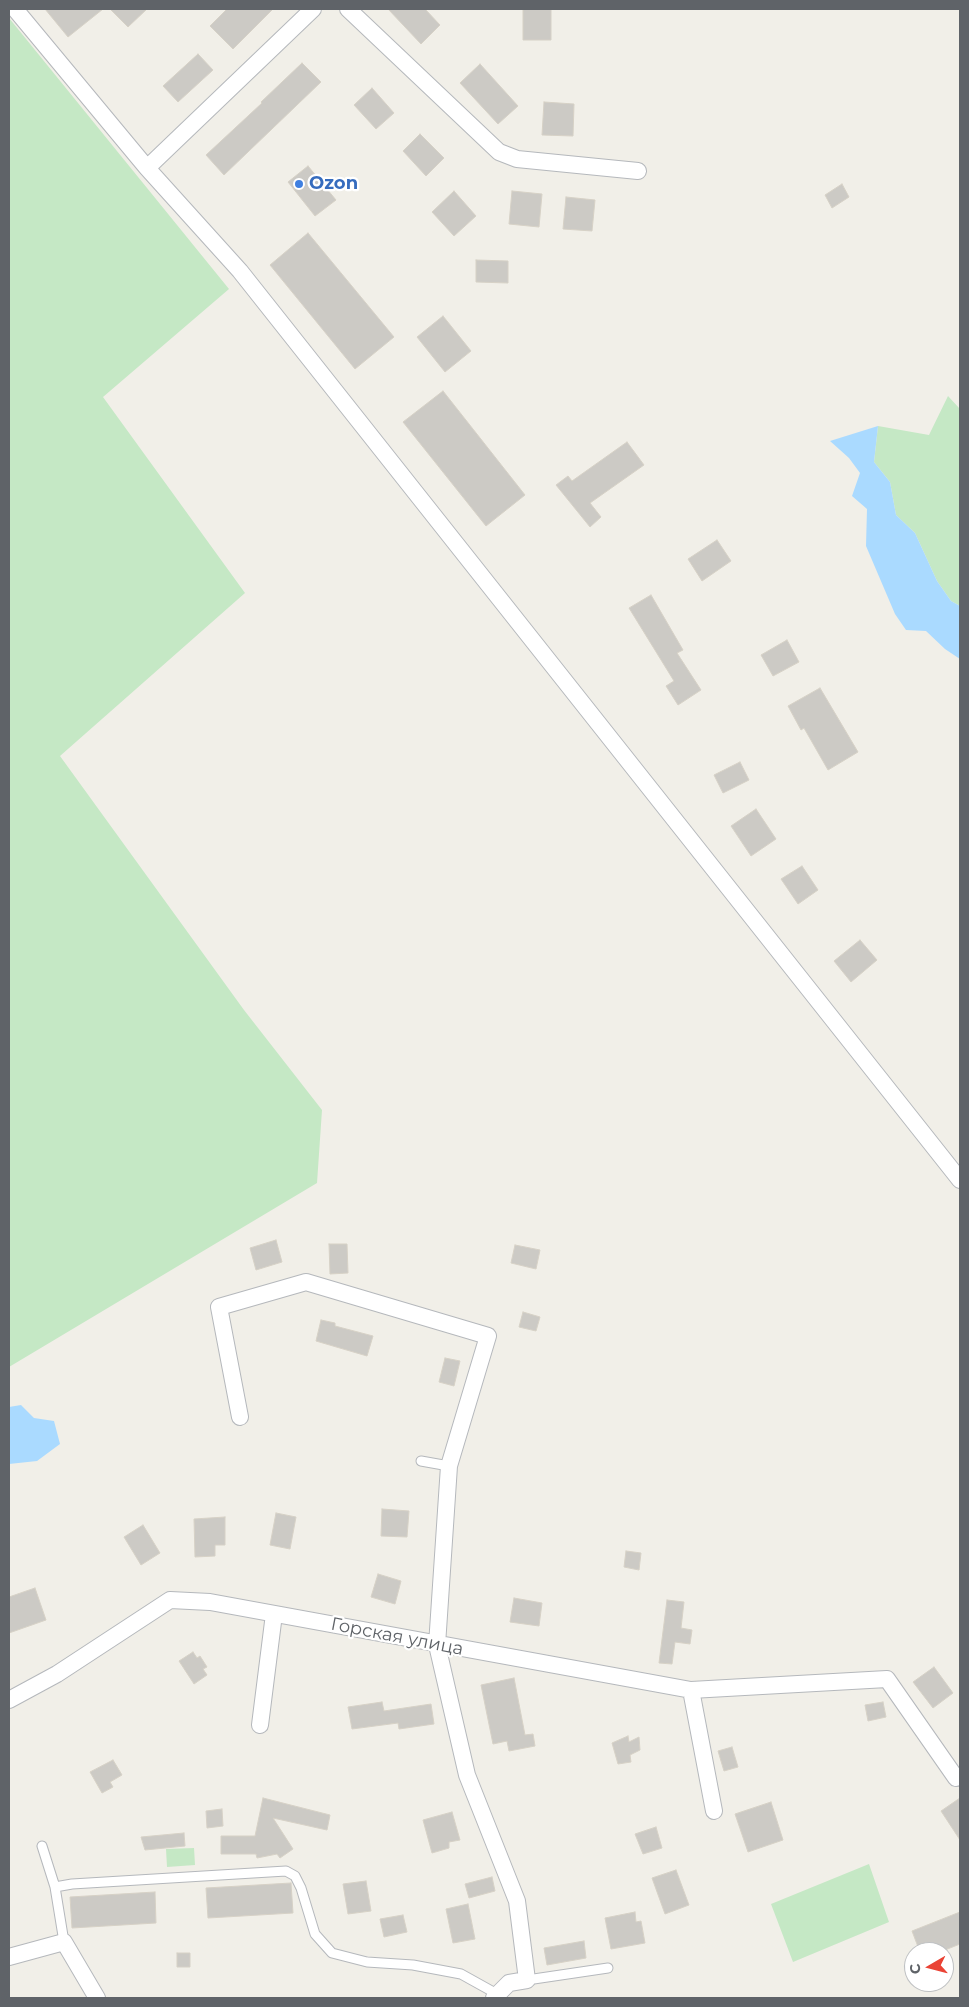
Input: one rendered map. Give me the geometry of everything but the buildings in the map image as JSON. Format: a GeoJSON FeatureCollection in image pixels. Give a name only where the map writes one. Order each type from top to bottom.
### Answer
{"type":"FeatureCollection","features":[{"type":"Feature","properties":{"kind":"street"},"geometry":{"type":"LineString","coordinates":[[15,9],[146,168],[240,271],[960,1180]]}},
{"type":"Feature","properties":{"kind":"street"},"geometry":{"type":"LineString","coordinates":[[146,168],[164,153],[313,9]]}},
{"type":"Feature","properties":{"kind":"street"},"geometry":{"type":"LineString","coordinates":[[348,9],[499,152],[517,160],[638,171]]}},
{"type":"Feature","properties":{"kind":"street"},"geometry":{"type":"LineString","coordinates":[[240,1417],[219,1307],[306,1282],[488,1336],[449,1466],[437,1645],[467,1775],[517,1901],[527,1980],[509,1983],[496,1996]]}},
{"type":"Feature","properties":{"kind":"street","name":"Горская улица"},"geometry":{"type":"LineString","coordinates":[[9,1700],[57,1674],[170,1600],[210,1602],[691,1690],[887,1679],[956,1778]]}},
{"type":"Feature","properties":{"kind":"street"},"geometry":{"type":"LineString","coordinates":[[260,1725],[274,1614]]}},
{"type":"Feature","properties":{"kind":"street"},"geometry":{"type":"LineString","coordinates":[[691,1690],[714,1811]]}},
{"type":"Feature","properties":{"kind":"street"},"geometry":{"type":"LineString","coordinates":[[9,1957],[64,1942],[97,1998]]}},
{"type":"Feature","properties":{"kind":"lane"},"geometry":{"type":"LineString","coordinates":[[421,1460],[449,1466]]}},
{"type":"Feature","properties":{"kind":"lane"},"geometry":{"type":"LineString","coordinates":[[42,1846],[56,1888],[64,1942]]}},
{"type":"Feature","properties":{"kind":"lane"},"geometry":{"type":"LineString","coordinates":[[56,1888],[72,1884],[286,1871],[295,1876],[302,1888],[314,1934],[332,1953],[367,1962],[413,1965],[461,1974],[496,1996]]}},
{"type":"Feature","properties":{"kind":"lane"},"geometry":{"type":"LineString","coordinates":[[527,1980],[608,1968]]}},
{"type":"Feature","properties":{"kind":"green space"},"geometry":{"type":"Polygon","coordinates":[[[9,18],[229,289],[103,397],[245,593],[60,756],[244,1010],[322,1110],[317,1183],[9,1367],[9,18]]]}},
{"type":"Feature","properties":{"kind":"green space"},"geometry":{"type":"Polygon","coordinates":[[[948,396],[960,409],[960,606],[951,601],[937,581],[915,533],[896,515],[890,482],[874,462],[878,426],[929,435],[948,396]]]}},
{"type":"Feature","properties":{"kind":"green space"},"geometry":{"type":"Polygon","coordinates":[[[194,1848],[195,1865],[167,1867],[166,1849],[194,1848]]]}},
{"type":"Feature","properties":{"kind":"green space"},"geometry":{"type":"Polygon","coordinates":[[[869,1864],[889,1922],[793,1962],[771,1904],[869,1864]]]}},
{"type":"Feature","properties":{"kind":"water"},"geometry":{"type":"Polygon","coordinates":[[[878,426],[874,462],[890,482],[896,515],[915,533],[937,581],[951,601],[960,606],[960,659],[945,649],[926,631],[906,630],[895,614],[866,546],[867,509],[852,496],[860,473],[849,458],[830,441],[878,426]]]}},
{"type":"Feature","properties":{"kind":"water"},"geometry":{"type":"Polygon","coordinates":[[[21,1405],[34,1418],[54,1421],[60,1444],[37,1461],[9,1464],[9,1407],[21,1405]]]}},
{"type":"Feature","properties":{"kind":"place","name":"Ozon"},"geometry":{"type":"Point","coordinates":[299,184]}}]}
